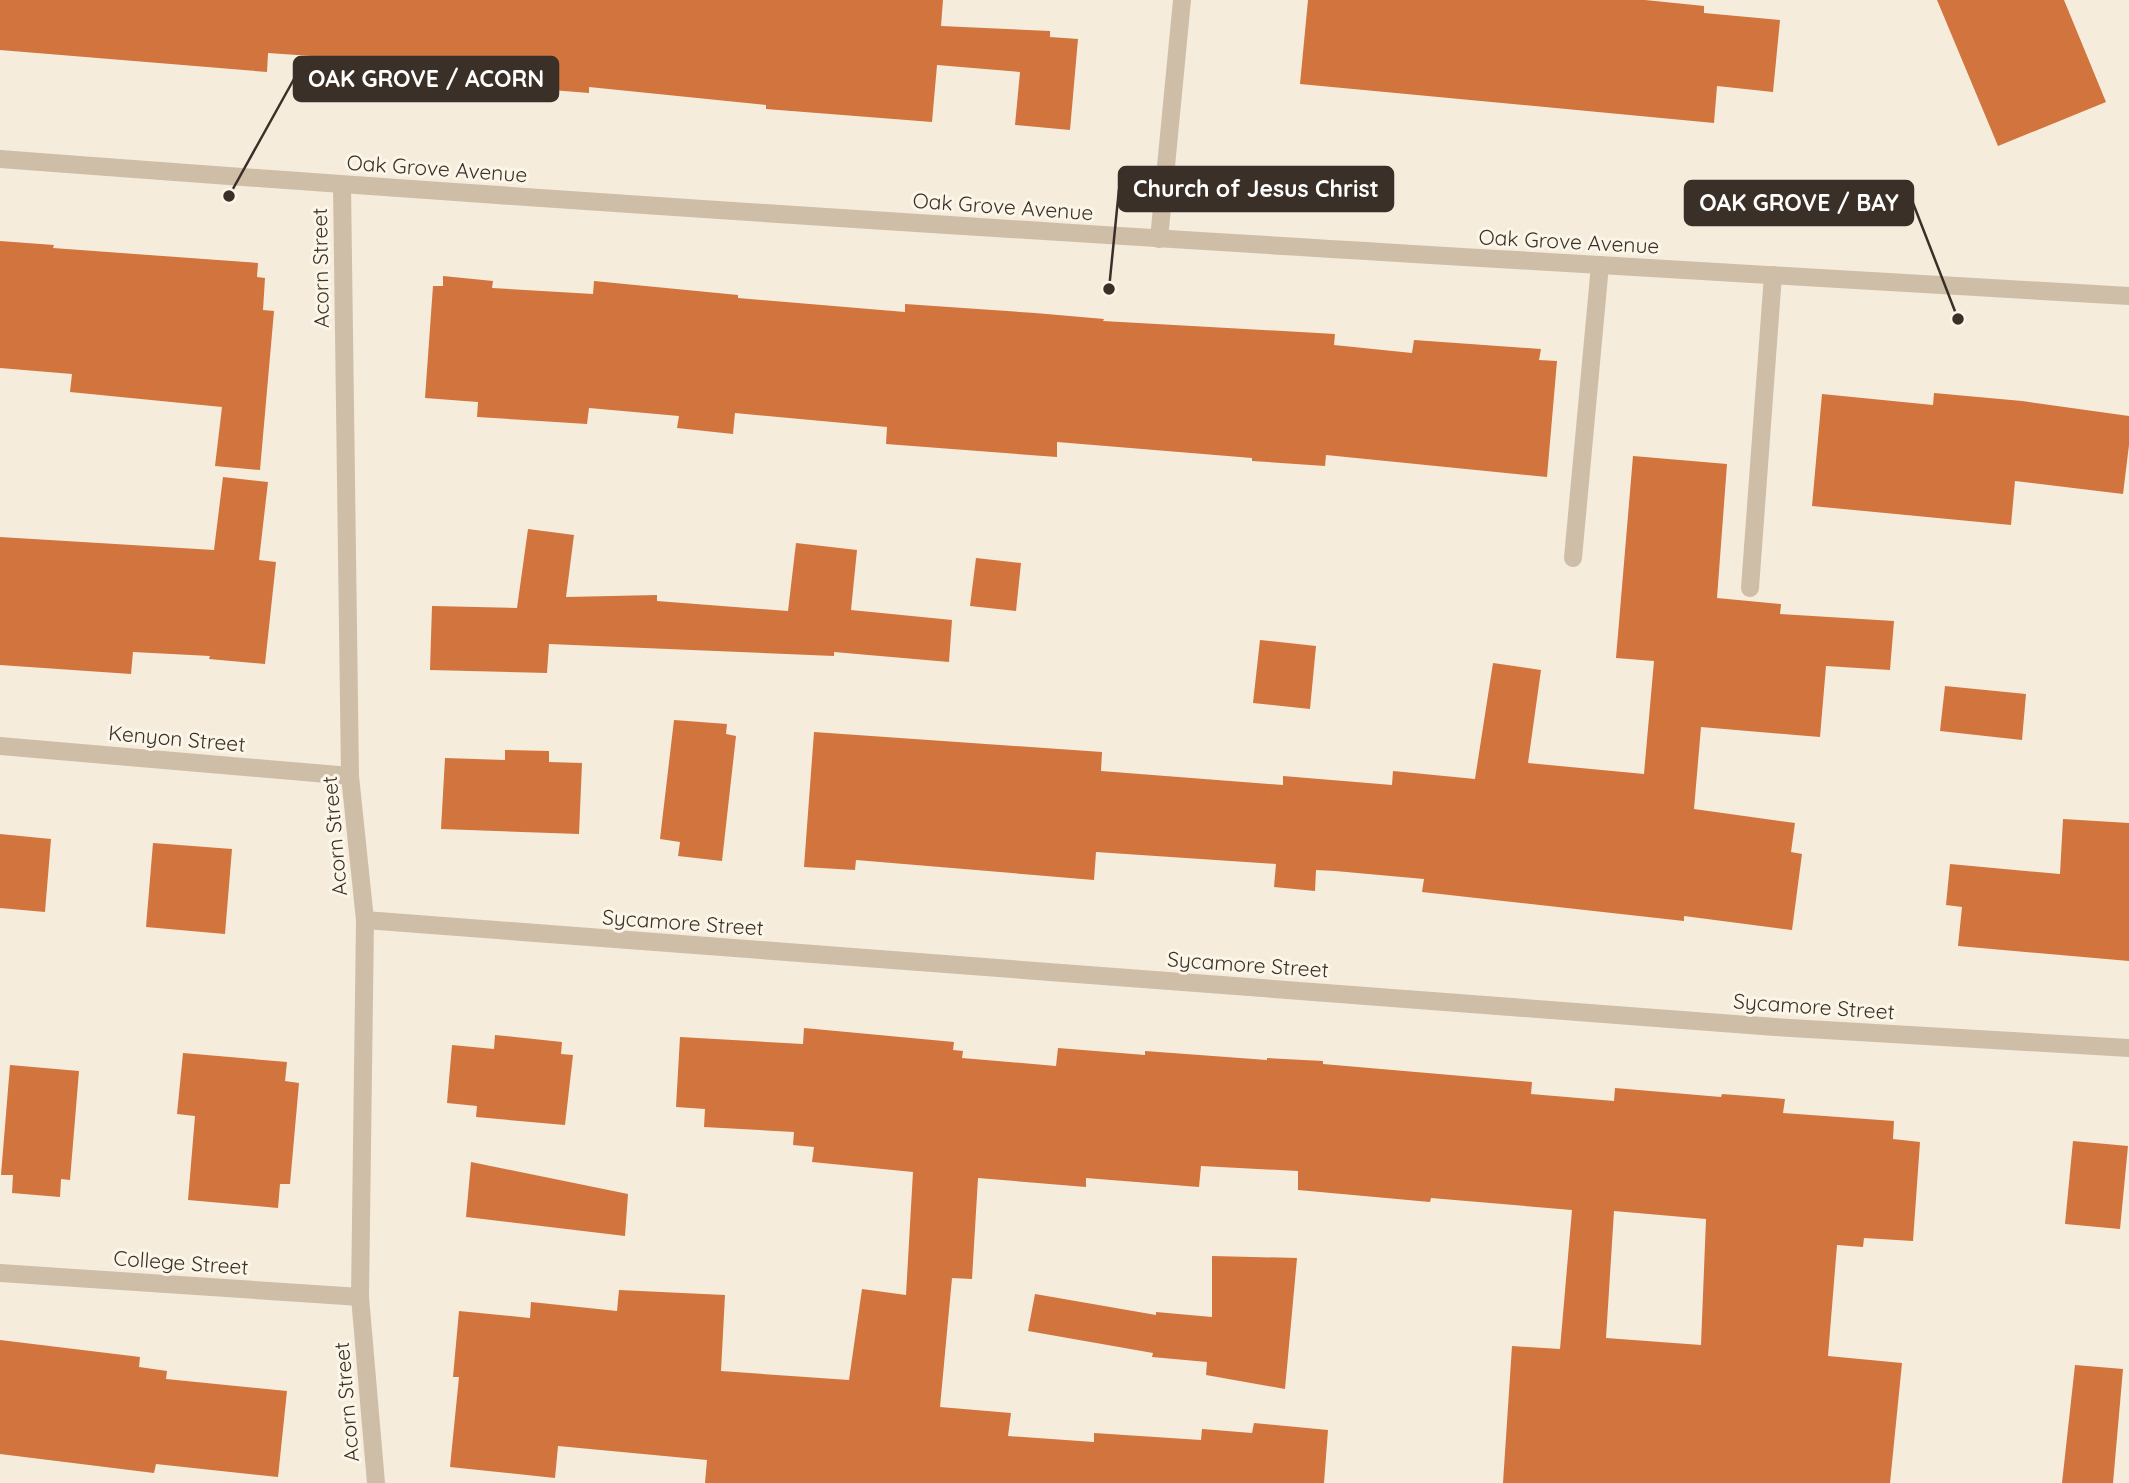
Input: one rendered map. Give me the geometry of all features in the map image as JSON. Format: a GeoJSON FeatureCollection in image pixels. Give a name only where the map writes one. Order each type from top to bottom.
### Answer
{"type":"FeatureCollection","features":[{"type":"Feature","properties":{"kind":"street"},"geometry":{"type":"LineString","coordinates":[[1159,239],[1182,0]]}},
{"type":"Feature","properties":{"kind":"street","name":"Oak Grove Avenue"},"geometry":{"type":"LineString","coordinates":[[0,159],[342,185],[1159,239],[2129,296]]}},
{"type":"Feature","properties":{"kind":"street","name":"Acorn Street"},"geometry":{"type":"LineString","coordinates":[[342,185],[350,776],[365,920],[360,1297],[376,1483]]}},
{"type":"Feature","properties":{"kind":"street"},"geometry":{"type":"LineString","coordinates":[[1573,558],[1600,265]]}},
{"type":"Feature","properties":{"kind":"street"},"geometry":{"type":"LineString","coordinates":[[1750,588],[1773,275]]}},
{"type":"Feature","properties":{"kind":"street","name":"Kenyon Street"},"geometry":{"type":"LineString","coordinates":[[0,746],[350,776]]}},
{"type":"Feature","properties":{"kind":"street","name":"Sycamore Street"},"geometry":{"type":"LineString","coordinates":[[365,920],[1775,1027],[2129,1048]]}},
{"type":"Feature","properties":{"kind":"street","name":"College Street"},"geometry":{"type":"LineString","coordinates":[[0,1273],[360,1297]]}},
{"type":"Feature","properties":{"kind":"building"},"geometry":{"type":"Polygon","coordinates":[[[0,0],[943,0],[941,26],[1050,31],[1050,37],[1078,39],[1070,130],[1015,125],[1020,72],[937,65],[932,122],[766,109],[766,105],[589,87],[589,93],[356,74],[356,59],[268,53],[267,72],[0,50],[0,0]]]}},
{"type":"Feature","properties":{"kind":"building"},"geometry":{"type":"Polygon","coordinates":[[[1308,0],[1645,0],[1704,6],[1704,13],[1780,20],[1773,92],[1717,86],[1714,123],[1300,84],[1308,0]]]}},
{"type":"Feature","properties":{"kind":"building"},"geometry":{"type":"Polygon","coordinates":[[[1937,0],[2064,0],[2106,102],[1998,146],[1937,0]]]}},
{"type":"Feature","properties":{"kind":"building"},"geometry":{"type":"Polygon","coordinates":[[[0,241],[54,245],[53,248],[258,263],[257,277],[265,278],[263,310],[274,311],[260,470],[215,466],[222,407],[70,392],[72,374],[0,368],[0,241]]]}},
{"type":"Feature","properties":{"kind":"building"},"geometry":{"type":"Polygon","coordinates":[[[443,276],[493,281],[492,288],[593,294],[594,281],[738,295],[738,298],[905,312],[905,304],[1104,319],[1103,321],[1335,334],[1334,345],[1412,353],[1414,340],[1541,349],[1539,360],[1557,361],[1547,477],[1326,455],[1325,466],[1057,442],[1057,457],[886,444],[887,427],[735,413],[733,434],[677,428],[679,416],[589,408],[587,424],[477,417],[478,402],[425,398],[433,286],[443,286],[443,276]]]}},
{"type":"Feature","properties":{"kind":"building"},"geometry":{"type":"Polygon","coordinates":[[[1934,393],[2022,401],[2129,416],[2129,445],[2123,494],[2015,481],[2011,525],[1812,506],[1822,394],[1933,405],[1934,393]]]}},
{"type":"Feature","properties":{"kind":"building"},"geometry":{"type":"Polygon","coordinates":[[[1633,456],[1727,464],[1717,598],[1781,604],[1780,614],[1894,621],[1890,670],[1826,666],[1820,737],[1701,727],[1694,809],[1795,823],[1791,852],[1802,854],[1792,930],[1684,916],[1684,921],[1422,892],[1424,879],[1335,871],[1316,870],[1315,891],[1274,887],[1276,864],[1096,852],[1094,880],[856,860],[855,870],[804,867],[814,732],[1102,752],[1101,771],[1283,785],[1283,776],[1392,785],[1393,771],[1475,779],[1493,663],[1541,670],[1528,763],[1644,774],[1654,661],[1616,658],[1633,456]]]}},
{"type":"Feature","properties":{"kind":"building"},"geometry":{"type":"Polygon","coordinates":[[[223,477],[268,482],[259,560],[276,562],[265,664],[209,659],[210,656],[133,652],[131,674],[0,665],[0,537],[214,550],[223,477]]]}},
{"type":"Feature","properties":{"kind":"building"},"geometry":{"type":"Polygon","coordinates":[[[528,529],[574,535],[566,597],[657,595],[657,601],[788,611],[796,543],[857,550],[851,610],[952,620],[949,662],[834,652],[834,656],[549,644],[547,673],[430,670],[432,606],[517,608],[528,529]]]}},
{"type":"Feature","properties":{"kind":"building"},"geometry":{"type":"Polygon","coordinates":[[[976,558],[1021,563],[1016,611],[970,606],[976,558]]]}},
{"type":"Feature","properties":{"kind":"building"},"geometry":{"type":"Polygon","coordinates":[[[1260,640],[1316,646],[1310,709],[1253,703],[1260,640]]]}},
{"type":"Feature","properties":{"kind":"building"},"geometry":{"type":"Polygon","coordinates":[[[1945,686],[2026,694],[2022,740],[1940,731],[1945,686]]]}},
{"type":"Feature","properties":{"kind":"building"},"geometry":{"type":"Polygon","coordinates":[[[674,720],[727,724],[726,734],[736,736],[722,861],[678,856],[680,842],[660,839],[674,720]]]}},
{"type":"Feature","properties":{"kind":"building"},"geometry":{"type":"Polygon","coordinates":[[[505,750],[549,751],[549,762],[582,763],[579,834],[441,829],[445,758],[505,760],[505,750]]]}},
{"type":"Feature","properties":{"kind":"building"},"geometry":{"type":"Polygon","coordinates":[[[2063,819],[2129,823],[2129,961],[1958,946],[1962,907],[1946,905],[1950,864],[2060,874],[2063,819]]]}},
{"type":"Feature","properties":{"kind":"building"},"geometry":{"type":"Polygon","coordinates":[[[0,834],[51,839],[45,912],[0,908],[0,834]]]}},
{"type":"Feature","properties":{"kind":"building"},"geometry":{"type":"Polygon","coordinates":[[[153,843],[232,849],[225,934],[146,927],[153,843]]]}},
{"type":"Feature","properties":{"kind":"building"},"geometry":{"type":"Polygon","coordinates":[[[804,1028],[954,1042],[953,1050],[963,1051],[962,1058],[1056,1066],[1058,1048],[1145,1055],[1145,1051],[1267,1060],[1323,1061],[1323,1064],[1532,1082],[1531,1094],[1614,1101],[1615,1088],[1721,1097],[1722,1094],[1785,1099],[1783,1113],[1894,1121],[1893,1139],[1920,1142],[1913,1241],[1864,1238],[1863,1247],[1837,1245],[1828,1356],[1902,1363],[1890,1483],[1503,1483],[1512,1346],[1560,1349],[1572,1210],[1431,1198],[1430,1202],[1298,1190],[1298,1171],[1201,1166],[1199,1187],[1086,1178],[1086,1187],[978,1178],[972,1279],[952,1278],[940,1407],[1011,1413],[1008,1436],[1094,1442],[1094,1433],[1201,1440],[1202,1429],[1252,1433],[1254,1423],[1328,1430],[1324,1483],[705,1483],[707,1460],[558,1446],[555,1478],[450,1467],[459,1377],[453,1377],[459,1311],[530,1318],[531,1302],[617,1311],[619,1290],[725,1295],[721,1371],[849,1380],[862,1289],[906,1295],[913,1172],[812,1162],[814,1147],[793,1145],[794,1132],[704,1127],[705,1109],[676,1107],[680,1037],[803,1044],[804,1028]],[[1614,1211],[1606,1338],[1701,1345],[1706,1219],[1614,1211]]]}},
{"type":"Feature","properties":{"kind":"building"},"geometry":{"type":"Polygon","coordinates":[[[495,1035],[562,1042],[561,1054],[573,1055],[565,1125],[476,1117],[477,1106],[447,1103],[452,1045],[494,1049],[495,1035]]]}},
{"type":"Feature","properties":{"kind":"building"},"geometry":{"type":"Polygon","coordinates":[[[183,1053],[287,1062],[285,1081],[299,1083],[290,1184],[280,1184],[278,1208],[188,1200],[195,1116],[177,1114],[183,1053]]]}},
{"type":"Feature","properties":{"kind":"building"},"geometry":{"type":"Polygon","coordinates":[[[10,1065],[79,1071],[70,1180],[61,1179],[60,1197],[12,1193],[13,1175],[1,1175],[10,1065]]]}},
{"type":"Feature","properties":{"kind":"building"},"geometry":{"type":"Polygon","coordinates":[[[2073,1141],[2128,1146],[2120,1229],[2065,1224],[2073,1141]]]}},
{"type":"Feature","properties":{"kind":"building"},"geometry":{"type":"Polygon","coordinates":[[[471,1162],[628,1194],[625,1236],[466,1217],[471,1162]]]}},
{"type":"Feature","properties":{"kind":"building"},"geometry":{"type":"Polygon","coordinates":[[[1212,1256],[1297,1258],[1285,1389],[1206,1375],[1207,1362],[1152,1357],[1153,1353],[1028,1331],[1035,1294],[1156,1315],[1156,1312],[1212,1317],[1212,1256]]]}},
{"type":"Feature","properties":{"kind":"building"},"geometry":{"type":"Polygon","coordinates":[[[0,1340],[140,1357],[139,1367],[167,1371],[166,1379],[287,1391],[278,1477],[156,1464],[154,1473],[0,1454],[0,1340]]]}},
{"type":"Feature","properties":{"kind":"building"},"geometry":{"type":"Polygon","coordinates":[[[2075,1365],[2123,1369],[2113,1483],[2062,1483],[2075,1365]]]}},
{"type":"Feature","properties":{"kind":"place","name":"OAK GROVE / ACORN"},"geometry":{"type":"Point","coordinates":[229,196]}},
{"type":"Feature","properties":{"kind":"place","name":"Church of Jesus Christ"},"geometry":{"type":"Point","coordinates":[1109,289]}},
{"type":"Feature","properties":{"kind":"place","name":"OAK GROVE / BAY"},"geometry":{"type":"Point","coordinates":[1958,319]}}]}
